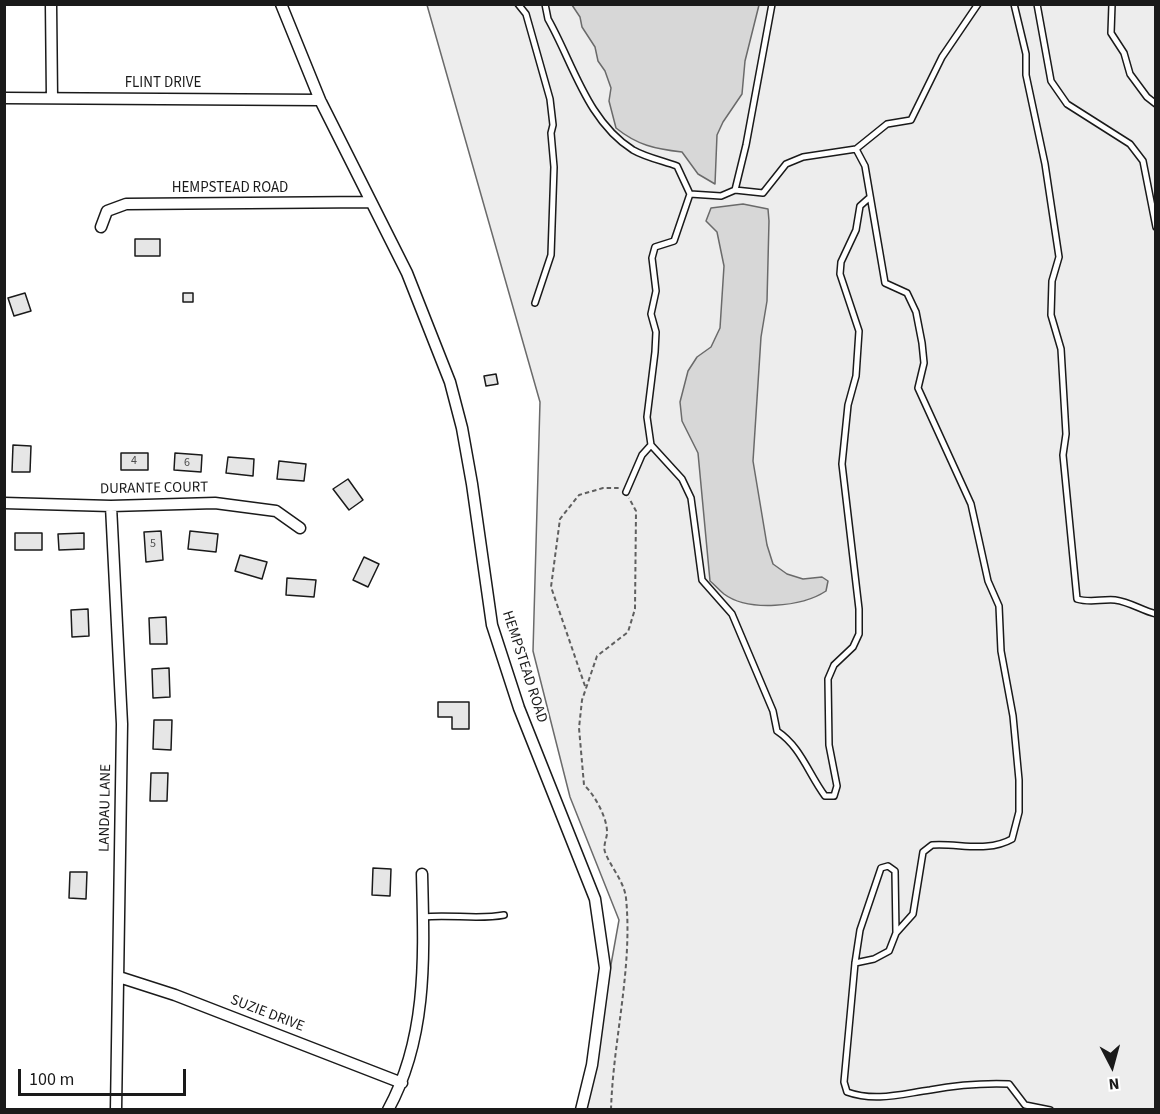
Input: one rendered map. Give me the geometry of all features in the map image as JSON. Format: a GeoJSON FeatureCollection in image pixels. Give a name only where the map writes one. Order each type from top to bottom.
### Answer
{"type":"FeatureCollection","features":[{"type":"Feature","properties":{"kind":"street"},"geometry":{"type":"LineString","coordinates":[[51,4],[52,98]]}},
{"type":"Feature","properties":{"kind":"street","name":"HEMPSTEAD ROAD"},"geometry":{"type":"LineString","coordinates":[[281,4],[320,100],[406,273],[450,382],[462,428],[472,484],[492,626],[519,708],[595,899],[605,968],[592,1065],[581,1110]]}},
{"type":"Feature","properties":{"kind":"street","name":"FLINT DRIVE"},"geometry":{"type":"LineString","coordinates":[[4,98],[320,100]]}},
{"type":"Feature","properties":{"kind":"street","name":"HEMPSTEAD ROAD"},"geometry":{"type":"LineString","coordinates":[[101,228],[107,211],[126,204],[371,202]]}},
{"type":"Feature","properties":{"kind":"street","name":"DURANTE COURT"},"geometry":{"type":"LineString","coordinates":[[4,503],[111,506],[215,503],[276,512],[300,528]]}},
{"type":"Feature","properties":{"kind":"street","name":"LANDAU LANE"},"geometry":{"type":"LineString","coordinates":[[111,506],[122,724],[116,1110]]}},
{"type":"Feature","properties":{"kind":"street"},"geometry":{"type":"LineString","coordinates":[[388,1110],[402,1083],[415,1045],[424,968],[422,874]]}},
{"type":"Feature","properties":{"kind":"street","name":"SUZIE DRIVE"},"geometry":{"type":"LineString","coordinates":[[119,977],[176,995],[402,1083]]}},
{"type":"Feature","properties":{"kind":"lane"},"geometry":{"type":"LineString","coordinates":[[518,4],[526,14],[550,99],[553,125],[550,133],[554,167],[551,255],[535,303]]}},
{"type":"Feature","properties":{"kind":"lane"},"geometry":{"type":"LineString","coordinates":[[545,4],[548,19],[587,99],[617,138],[635,151],[677,166],[690,194],[674,241],[655,247],[652,258],[656,291],[651,314],[656,333],[647,417],[651,445],[682,479],[691,498],[702,580],[732,614],[773,711],[777,731],[790,740],[800,753],[825,796],[834,796],[837,786],[830,745],[828,679],[834,665],[853,647],[859,634],[859,609],[842,464],[848,405],[856,376],[859,331],[840,274],[841,262],[856,230],[861,206],[869,198]]}},
{"type":"Feature","properties":{"kind":"lane"},"geometry":{"type":"LineString","coordinates":[[735,190],[746,145],[772,4]]}},
{"type":"Feature","properties":{"kind":"lane"},"geometry":{"type":"LineString","coordinates":[[690,194],[721,196],[735,190],[763,193],[786,164],[802,157],[856,149],[887,124],[911,120],[942,57],[978,4]]}},
{"type":"Feature","properties":{"kind":"lane"},"geometry":{"type":"LineString","coordinates":[[1014,4],[1026,54],[1026,75],[1045,164],[1058,247],[1059,257],[1052,281],[1051,315],[1061,350],[1066,434],[1063,455],[1077,598],[1087,602],[1122,602],[1155,614]]}},
{"type":"Feature","properties":{"kind":"lane"},"geometry":{"type":"LineString","coordinates":[[1037,4],[1051,81],[1066,104],[1130,144],[1143,161],[1155,227]]}},
{"type":"Feature","properties":{"kind":"lane"},"geometry":{"type":"LineString","coordinates":[[1112,4],[1112,33],[1124,53],[1130,74],[1155,104]]}},
{"type":"Feature","properties":{"kind":"lane"},"geometry":{"type":"LineString","coordinates":[[855,963],[874,959],[889,951],[896,933],[913,914],[923,852],[932,845],[986,847],[1004,844],[1012,839],[1019,812],[1019,780],[1013,716],[1001,651],[997,596],[988,581],[971,504],[918,388],[924,363],[916,312],[907,293],[885,283],[875,212],[869,198],[865,166],[856,149]]}},
{"type":"Feature","properties":{"kind":"lane"},"geometry":{"type":"LineString","coordinates":[[626,492],[642,455],[651,445]]}},
{"type":"Feature","properties":{"kind":"lane"},"geometry":{"type":"LineString","coordinates":[[896,933],[895,871],[888,866],[881,868],[860,930],[844,1082],[847,1092],[863,1098],[896,1096],[975,1083],[1009,1084],[1025,1105],[1050,1110]]}},
{"type":"Feature","properties":{"kind":"lane"},"geometry":{"type":"LineString","coordinates":[[423,917],[450,914],[491,918],[504,915]]}},
{"type":"Feature","properties":{"kind":"path"},"geometry":{"type":"LineString","coordinates":[[585,686],[551,587],[560,519],[579,495],[603,488],[619,488],[626,492],[636,511],[635,609],[628,632],[597,656],[585,686],[579,728],[584,785],[592,792],[602,814],[607,831],[604,850],[626,896],[625,966],[612,1076],[611,1110]]}},
{"type":"Feature","properties":{"kind":"shaded area"},"geometry":{"type":"Polygon","coordinates":[[[427,5],[1155,5],[1155,1109],[585,1109],[619,920],[570,797],[533,651],[540,402],[427,5]]]}},
{"type":"Feature","properties":{"kind":"shaded area"},"geometry":{"type":"Polygon","coordinates":[[[572,5],[759,5],[745,61],[742,94],[717,135],[715,184],[698,174],[682,152],[647,145],[616,128],[609,101],[611,88],[605,71],[572,5]]]}},
{"type":"Feature","properties":{"kind":"shaded area"},"geometry":{"type":"Polygon","coordinates":[[[743,204],[768,209],[769,221],[767,301],[761,337],[753,461],[767,545],[773,564],[787,574],[803,579],[822,577],[828,581],[826,591],[790,604],[760,605],[734,600],[710,581],[698,453],[682,421],[680,402],[688,371],[697,357],[711,347],[720,328],[724,266],[717,232],[706,221],[711,208],[743,204]]]}},
{"type":"Feature","properties":{"kind":"building"},"geometry":{"type":"Polygon","coordinates":[[[135,239],[160,239],[160,256],[135,256],[135,239]]]}},
{"type":"Feature","properties":{"kind":"building"},"geometry":{"type":"Polygon","coordinates":[[[25,293],[31,311],[14,316],[8,298],[25,293]]]}},
{"type":"Feature","properties":{"kind":"building"},"geometry":{"type":"Polygon","coordinates":[[[183,293],[193,293],[193,302],[183,302],[183,293]]]}},
{"type":"Feature","properties":{"kind":"building"},"geometry":{"type":"Polygon","coordinates":[[[496,374],[498,384],[486,386],[484,376],[496,374]]]}},
{"type":"Feature","properties":{"kind":"building"},"geometry":{"type":"Polygon","coordinates":[[[13,445],[31,446],[30,472],[12,472],[13,445]]]}},
{"type":"Feature","properties":{"kind":"building"},"geometry":{"type":"Polygon","coordinates":[[[121,453],[148,453],[148,470],[121,470],[121,453]]]}},
{"type":"Feature","properties":{"kind":"building"},"geometry":{"type":"Polygon","coordinates":[[[175,453],[202,455],[201,472],[174,470],[175,453]]]}},
{"type":"Feature","properties":{"kind":"building"},"geometry":{"type":"Polygon","coordinates":[[[228,457],[254,459],[253,476],[226,473],[228,457]]]}},
{"type":"Feature","properties":{"kind":"building"},"geometry":{"type":"Polygon","coordinates":[[[279,461],[306,464],[304,481],[277,479],[279,461]]]}},
{"type":"Feature","properties":{"kind":"building"},"geometry":{"type":"Polygon","coordinates":[[[348,479],[363,500],[349,510],[333,489],[348,479]]]}},
{"type":"Feature","properties":{"kind":"building"},"geometry":{"type":"Polygon","coordinates":[[[161,531],[163,560],[146,562],[144,532],[161,531]]]}},
{"type":"Feature","properties":{"kind":"building"},"geometry":{"type":"Polygon","coordinates":[[[190,531],[218,534],[216,552],[188,549],[190,531]]]}},
{"type":"Feature","properties":{"kind":"building"},"geometry":{"type":"Polygon","coordinates":[[[15,533],[42,533],[42,550],[15,550],[15,533]]]}},
{"type":"Feature","properties":{"kind":"building"},"geometry":{"type":"Polygon","coordinates":[[[84,533],[84,549],[59,550],[58,534],[84,533]]]}},
{"type":"Feature","properties":{"kind":"building"},"geometry":{"type":"Polygon","coordinates":[[[240,555],[267,562],[262,579],[235,571],[240,555]]]}},
{"type":"Feature","properties":{"kind":"building"},"geometry":{"type":"Polygon","coordinates":[[[364,557],[379,564],[368,587],[353,580],[364,557]]]}},
{"type":"Feature","properties":{"kind":"building"},"geometry":{"type":"Polygon","coordinates":[[[287,578],[316,580],[314,597],[286,595],[287,578]]]}},
{"type":"Feature","properties":{"kind":"building"},"geometry":{"type":"Polygon","coordinates":[[[88,609],[89,636],[72,637],[71,610],[88,609]]]}},
{"type":"Feature","properties":{"kind":"building"},"geometry":{"type":"Polygon","coordinates":[[[166,617],[167,644],[150,644],[149,618],[166,617]]]}},
{"type":"Feature","properties":{"kind":"building"},"geometry":{"type":"Polygon","coordinates":[[[169,668],[170,697],[153,698],[152,669],[169,668]]]}},
{"type":"Feature","properties":{"kind":"building"},"geometry":{"type":"Polygon","coordinates":[[[438,702],[469,702],[469,729],[452,729],[452,717],[438,717],[438,702]]]}},
{"type":"Feature","properties":{"kind":"building"},"geometry":{"type":"Polygon","coordinates":[[[154,720],[172,720],[171,750],[153,749],[154,720]]]}},
{"type":"Feature","properties":{"kind":"building"},"geometry":{"type":"Polygon","coordinates":[[[151,773],[168,773],[167,801],[150,801],[151,773]]]}},
{"type":"Feature","properties":{"kind":"building"},"geometry":{"type":"Polygon","coordinates":[[[373,868],[391,869],[390,896],[372,895],[373,868]]]}},
{"type":"Feature","properties":{"kind":"building"},"geometry":{"type":"Polygon","coordinates":[[[70,872],[87,872],[86,899],[69,898],[70,872]]]}}]}
